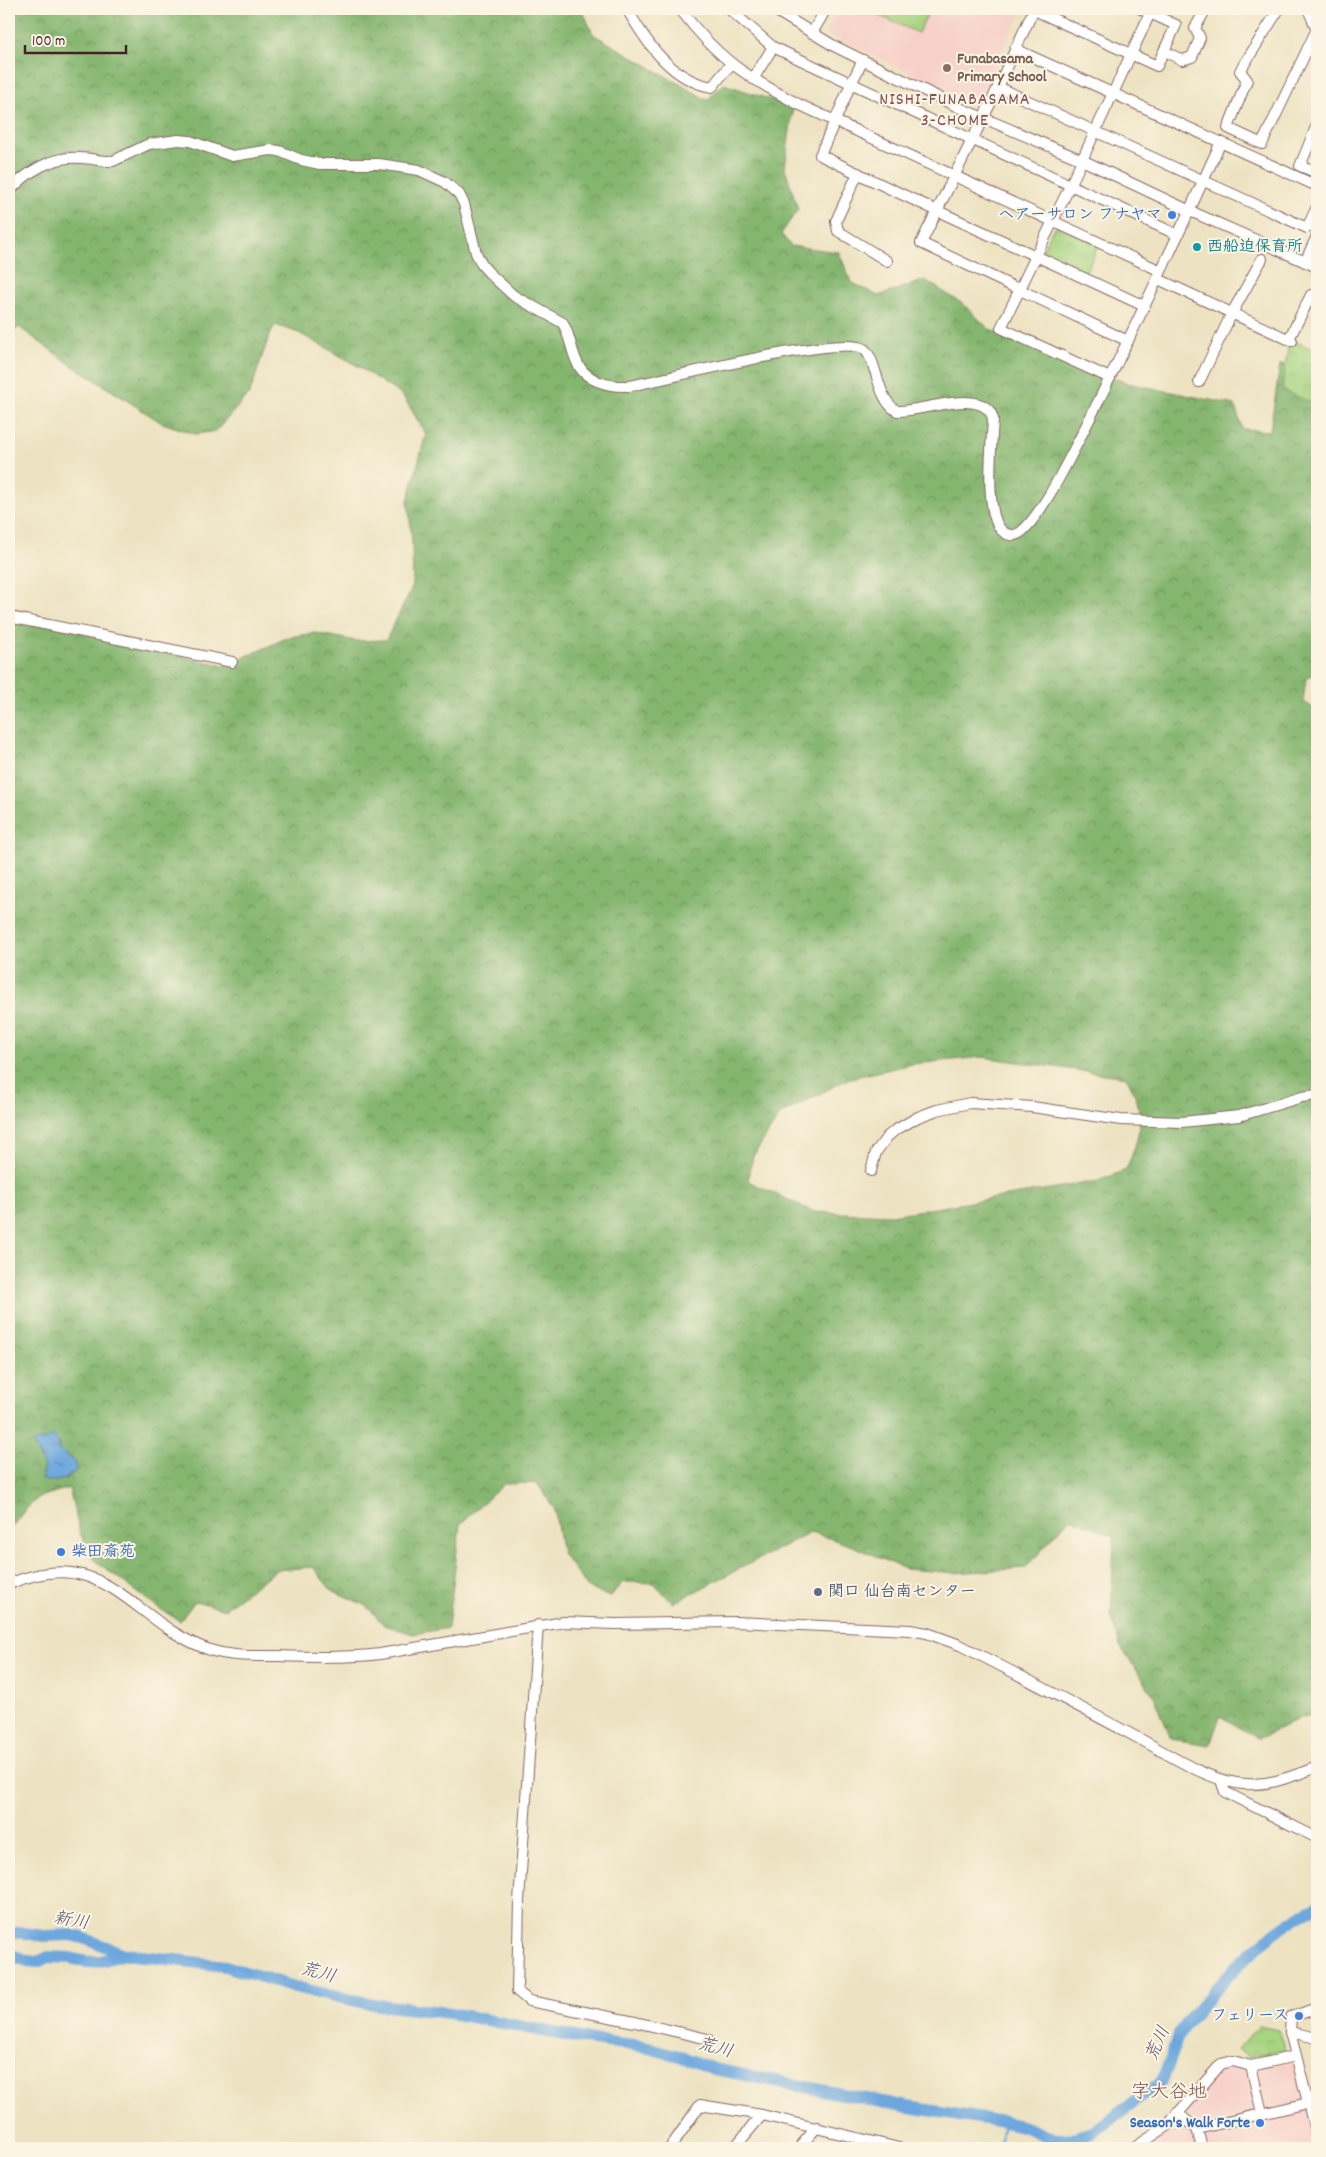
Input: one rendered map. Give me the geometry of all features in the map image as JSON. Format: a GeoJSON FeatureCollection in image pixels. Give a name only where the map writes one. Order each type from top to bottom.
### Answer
{"type":"FeatureCollection","features":[{"type":"Feature","properties":{"kind":"street"},"geometry":{"type":"LineString","coordinates":[[626,9],[646,41],[677,72],[689,80],[712,87],[731,64]]}},
{"type":"Feature","properties":{"kind":"street"},"geometry":{"type":"LineString","coordinates":[[680,9],[706,41],[731,64],[753,79],[798,104],[1054,220],[1290,340],[1311,295]]}},
{"type":"Feature","properties":{"kind":"street"},"geometry":{"type":"LineString","coordinates":[[729,9],[774,48],[1178,235]]}},
{"type":"Feature","properties":{"kind":"street"},"geometry":{"type":"LineString","coordinates":[[773,9],[812,33],[863,60],[984,118],[1082,160],[1190,211],[1317,267]]}},
{"type":"Feature","properties":{"kind":"street"},"geometry":{"type":"LineString","coordinates":[[812,33],[826,9]]}},
{"type":"Feature","properties":{"kind":"street"},"geometry":{"type":"LineString","coordinates":[[1110,378],[1001,328],[1020,290],[1037,256],[1131,54],[1147,10],[1176,25],[1157,66],[1131,54],[1034,9],[984,118],[921,243],[1020,290],[1128,340]]}},
{"type":"Feature","properties":{"kind":"street"},"geometry":{"type":"LineString","coordinates":[[1279,9],[1240,71],[1247,80],[1228,128],[1262,144],[1317,29],[1308,9]]}},
{"type":"Feature","properties":{"kind":"street"},"geometry":{"type":"LineString","coordinates":[[1164,51],[1182,60],[1192,57],[1200,38],[1195,28],[1203,14]]}},
{"type":"Feature","properties":{"kind":"street"},"geometry":{"type":"LineString","coordinates":[[753,79],[774,48]]}},
{"type":"Feature","properties":{"kind":"street"},"geometry":{"type":"LineString","coordinates":[[1015,50],[1113,92],[1317,186]]}},
{"type":"Feature","properties":{"kind":"street"},"geometry":{"type":"LineString","coordinates":[[863,60],[820,155],[936,212],[1144,306]]}},
{"type":"Feature","properties":{"kind":"street"},"geometry":{"type":"LineString","coordinates":[[998,87],[1307,228],[1317,207]]}},
{"type":"Feature","properties":{"kind":"street"},"geometry":{"type":"LineString","coordinates":[[1317,125],[1300,166],[1317,174]]}},
{"type":"Feature","properties":{"kind":"street"},"geometry":{"type":"LineString","coordinates":[[9,192],[32,172],[60,159],[79,157],[106,162],[149,144],[178,140],[190,141],[232,156],[271,150],[286,153],[309,162],[333,165],[394,165],[419,170],[454,188],[464,204],[472,242],[482,265],[514,296],[563,323],[579,366],[586,375],[609,386],[629,386],[800,350],[858,346],[866,351],[885,400],[897,411],[969,402],[987,407],[993,419],[991,507],[1000,529],[1015,535],[1023,530],[1046,499],[1066,464],[1160,275],[1221,142]]}},
{"type":"Feature","properties":{"kind":"street"},"geometry":{"type":"LineString","coordinates":[[858,174],[836,221],[838,231],[887,261]]}},
{"type":"Feature","properties":{"kind":"street"},"geometry":{"type":"LineString","coordinates":[[1306,262],[1317,236]]}},
{"type":"Feature","properties":{"kind":"street"},"geometry":{"type":"LineString","coordinates":[[1199,382],[1232,312],[1262,259]]}},
{"type":"Feature","properties":{"kind":"street"},"geometry":{"type":"LineString","coordinates":[[9,617],[232,662]]}},
{"type":"Feature","properties":{"kind":"street"},"geometry":{"type":"LineString","coordinates":[[871,1171],[876,1152],[894,1131],[918,1116],[937,1110],[970,1104],[1032,1107],[1121,1120],[1182,1122],[1239,1116],[1302,1097],[1317,1095]]}},
{"type":"Feature","properties":{"kind":"street"},"geometry":{"type":"LineString","coordinates":[[9,1584],[39,1573],[79,1574],[110,1586],[180,1636],[199,1646],[224,1653],[258,1656],[352,1657],[380,1654],[564,1622],[615,1624],[736,1622],[892,1628],[927,1633],[960,1645],[1175,1758],[1221,1780],[1238,1784],[1261,1784],[1280,1781],[1317,1767]]}},
{"type":"Feature","properties":{"kind":"street"},"geometry":{"type":"LineString","coordinates":[[538,1625],[519,1901],[517,1991],[528,2001],[708,2039]]}},
{"type":"Feature","properties":{"kind":"street"},"geometry":{"type":"LineString","coordinates":[[1221,1780],[1225,1792],[1317,1838]]}},
{"type":"Feature","properties":{"kind":"street"},"geometry":{"type":"LineString","coordinates":[[1317,2008],[1291,2017],[1290,2032],[1317,2138]]}},
{"type":"Feature","properties":{"kind":"street"},"geometry":{"type":"LineString","coordinates":[[1290,2032],[1317,2038]]}},
{"type":"Feature","properties":{"kind":"street"},"geometry":{"type":"LineString","coordinates":[[1134,2148],[1166,2127],[1221,2064],[1233,2061],[1251,2066],[1296,2056]]}},
{"type":"Feature","properties":{"kind":"street"},"geometry":{"type":"LineString","coordinates":[[1251,2066],[1262,2113]]}},
{"type":"Feature","properties":{"kind":"street"},"geometry":{"type":"LineString","coordinates":[[1197,2129],[1308,2103]]}},
{"type":"Feature","properties":{"kind":"street"},"geometry":{"type":"LineString","coordinates":[[670,2148],[700,2105],[762,2115],[817,2127],[866,2144],[899,2148]]}},
{"type":"Feature","properties":{"kind":"street"},"geometry":{"type":"LineString","coordinates":[[1177,2114],[1197,2129],[1202,2148]]}},
{"type":"Feature","properties":{"kind":"street"},"geometry":{"type":"LineString","coordinates":[[734,2148],[762,2115]]}},
{"type":"Feature","properties":{"kind":"street"},"geometry":{"type":"LineString","coordinates":[[799,2148],[817,2127]]}},
{"type":"Feature","properties":{"kind":"shaded area","name":"Funabasama Primary School"},"geometry":{"type":"Polygon","coordinates":[[[836,9],[1023,9],[975,104],[826,33],[836,9]]]}},
{"type":"Feature","properties":{"kind":"shaded area"},"geometry":{"type":"Polygon","coordinates":[[[1294,2061],[1303,2098],[1300,2102],[1267,2109],[1256,2068],[1294,2061]]]}},
{"type":"Feature","properties":{"kind":"shaded area"},"geometry":{"type":"Polygon","coordinates":[[[1235,2064],[1248,2069],[1257,2109],[1255,2112],[1200,2125],[1197,2124],[1185,2114],[1185,2111],[1223,2066],[1235,2064]]]}},
{"type":"Feature","properties":{"kind":"shaded area","name":"Season's Walk Forte"},"geometry":{"type":"Polygon","coordinates":[[[1304,2108],[1307,2109],[1316,2144],[1314,2147],[1206,2148],[1202,2130],[1304,2108]]]}},
{"type":"Feature","properties":{"kind":"shaded area"},"geometry":{"type":"Polygon","coordinates":[[[1179,2119],[1194,2133],[1198,2148],[1139,2148],[1179,2119]]]}},
{"type":"Feature","properties":{"kind":"green space"},"geometry":{"type":"Polygon","coordinates":[[[9,9],[582,9],[593,34],[707,100],[724,84],[793,107],[785,168],[798,209],[781,234],[791,246],[839,252],[851,282],[878,296],[925,280],[963,304],[989,329],[1127,383],[1235,405],[1242,429],[1270,431],[1280,365],[1317,363],[1317,672],[1306,679],[1303,701],[1317,711],[1317,1714],[1300,1718],[1259,1739],[1220,1716],[1210,1745],[1171,1739],[1155,1698],[1120,1646],[1111,1616],[1114,1536],[1070,1518],[1026,1568],[954,1573],[905,1569],[855,1547],[811,1532],[673,1603],[654,1583],[623,1582],[610,1597],[588,1588],[562,1553],[554,1508],[537,1483],[504,1484],[460,1524],[448,1628],[413,1634],[384,1625],[367,1606],[331,1590],[313,1567],[276,1570],[225,1609],[195,1601],[180,1621],[157,1607],[93,1559],[80,1533],[69,1488],[39,1497],[24,1511],[9,1531],[9,608],[200,661],[227,665],[289,637],[315,633],[356,641],[386,640],[413,586],[412,540],[408,501],[426,434],[403,396],[353,363],[299,333],[275,325],[269,336],[250,393],[216,431],[196,434],[162,423],[70,364],[19,327],[9,335],[9,9]],[[982,1057],[913,1064],[850,1078],[781,1114],[753,1156],[748,1181],[814,1212],[892,1215],[1098,1181],[1126,1170],[1138,1134],[1140,1123],[1137,1101],[1126,1077],[982,1057]]]}},
{"type":"Feature","properties":{"kind":"green space"},"geometry":{"type":"Polygon","coordinates":[[[864,9],[930,9],[918,33],[864,9]]]}},
{"type":"Feature","properties":{"kind":"green space"},"geometry":{"type":"Polygon","coordinates":[[[1057,226],[1099,245],[1085,273],[1044,255],[1047,239],[1057,226]]]}},
{"type":"Feature","properties":{"kind":"green space"},"geometry":{"type":"Polygon","coordinates":[[[1289,339],[1317,351],[1317,405],[1282,390],[1289,339]]]}},
{"type":"Feature","properties":{"kind":"green space"},"geometry":{"type":"Polygon","coordinates":[[[1258,2026],[1279,2030],[1286,2050],[1249,2057],[1238,2049],[1258,2026]]]}},
{"type":"Feature","properties":{"kind":"water"},"geometry":{"type":"Polygon","coordinates":[[[54,1436],[58,1442],[58,1449],[74,1461],[76,1471],[69,1477],[61,1480],[43,1480],[42,1473],[44,1467],[33,1443],[54,1436]]]}},
{"type":"Feature","properties":{"kind":"waterway","name":"荒川"},"geometry":{"type":"LineString","coordinates":[[9,1954],[28,1961],[38,1962],[48,1957],[70,1958],[87,1962],[101,1961],[125,1954],[225,1966],[295,1987],[347,1999],[379,2005],[450,2013],[586,2039],[641,2046],[679,2056],[714,2069],[908,2107],[1004,2122],[1025,2127],[1049,2137],[1068,2139],[1093,2132],[1161,2082],[1180,2032],[1187,2021],[1227,1976],[1255,1950],[1285,1926],[1317,1906]]}},
{"type":"Feature","properties":{"kind":"waterway","name":"新川"},"geometry":{"type":"LineString","coordinates":[[9,1933],[44,1936],[71,1935],[125,1954]]}},
{"type":"Feature","properties":{"kind":"waterway"},"geometry":{"type":"LineString","coordinates":[[1000,2148],[1004,2122]]}},
{"type":"Feature","properties":{"kind":"place","name":"Funabasama Primary School"},"geometry":{"type":"Point","coordinates":[947,68]}},
{"type":"Feature","properties":{"kind":"place","name":"ヘアーサロン フナヤマ"},"geometry":{"type":"Point","coordinates":[1172,215]}},
{"type":"Feature","properties":{"kind":"place","name":"西船迫保育所"},"geometry":{"type":"Point","coordinates":[1197,247]}},
{"type":"Feature","properties":{"kind":"place","name":"柴田斎苑"},"geometry":{"type":"Point","coordinates":[61,1552]}},
{"type":"Feature","properties":{"kind":"place","name":"関口 仙台南センター"},"geometry":{"type":"Point","coordinates":[818,1592]}},
{"type":"Feature","properties":{"kind":"place","name":"フェリース"},"geometry":{"type":"Point","coordinates":[1299,2016]}},
{"type":"Feature","properties":{"kind":"place","name":"Season's Walk Forte"},"geometry":{"type":"Point","coordinates":[1260,2123]}},
{"type":"Feature","properties":{"kind":"district","name":"NISHI-FUNABASAMA 3-CHOME"},"geometry":{"type":"Point","coordinates":[955,110]}},
{"type":"Feature","properties":{"kind":"district","name":"字大谷地"},"geometry":{"type":"Point","coordinates":[1169,2093]}}]}
